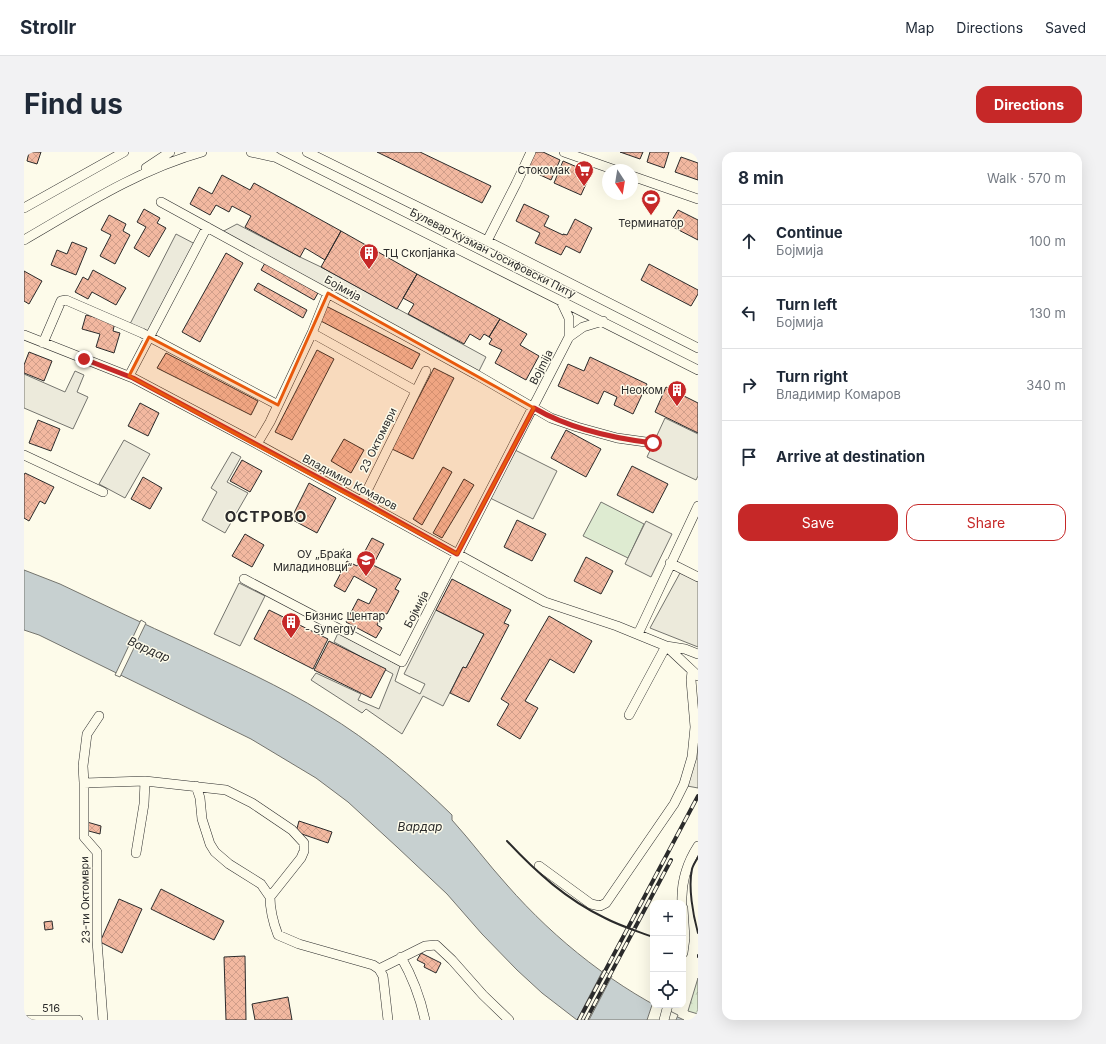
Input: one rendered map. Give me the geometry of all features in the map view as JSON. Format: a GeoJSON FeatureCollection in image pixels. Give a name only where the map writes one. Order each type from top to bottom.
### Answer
{"type":"FeatureCollection","features":[{"type":"Feature","properties":{"kind":"street"},"geometry":{"type":"LineString","coordinates":[[24,208],[124,152]]}},
{"type":"Feature","properties":{"kind":"street"},"geometry":{"type":"LineString","coordinates":[[24,240],[129,180],[170,152]]}},
{"type":"Feature","properties":{"kind":"street"},"geometry":{"type":"LineString","coordinates":[[129,180],[166,164],[202,152]]}},
{"type":"Feature","properties":{"kind":"street","name":"Булевар Кузман Јосифовски Питу"},"geometry":{"type":"LineString","coordinates":[[251,152],[277,158]]}},
{"type":"Feature","properties":{"kind":"street","name":"Булевар Кузман Јосифовски Питу"},"geometry":{"type":"LineString","coordinates":[[268,152],[277,158],[562,300],[698,370]]}},
{"type":"Feature","properties":{"kind":"street","name":"Булевар Кузман Јосифовски Питу"},"geometry":{"type":"LineString","coordinates":[[307,152],[487,240],[698,348]]}},
{"type":"Feature","properties":{"kind":"street"},"geometry":{"type":"LineString","coordinates":[[487,240],[531,152]]}},
{"type":"Feature","properties":{"kind":"street"},"geometry":{"type":"LineString","coordinates":[[564,152],[602,165]]}},
{"type":"Feature","properties":{"kind":"street"},"geometry":{"type":"LineString","coordinates":[[638,178],[698,199]]}},
{"type":"Feature","properties":{"kind":"street","name":"Бојмија"},"geometry":{"type":"LineString","coordinates":[[161,202],[328,293],[551,418],[577,428],[617,438],[653,443]]}},
{"type":"Feature","properties":{"kind":"street"},"geometry":{"type":"LineString","coordinates":[[129,376],[207,227]]}},
{"type":"Feature","properties":{"kind":"street"},"geometry":{"type":"LineString","coordinates":[[257,444],[270,422],[312,333],[328,293]]}},
{"type":"Feature","properties":{"kind":"street"},"geometry":{"type":"LineString","coordinates":[[43,343],[63,299],[82,306],[149,337],[278,405]]}},
{"type":"Feature","properties":{"kind":"street"},"geometry":{"type":"LineString","coordinates":[[562,300],[569,318],[569,337]]}},
{"type":"Feature","properties":{"kind":"street"},"geometry":{"type":"LineString","coordinates":[[569,337],[583,327],[603,322]]}},
{"type":"Feature","properties":{"kind":"street"},"geometry":{"type":"LineString","coordinates":[[312,333],[416,391]]}},
{"type":"Feature","properties":{"kind":"street","name":"Владимир Комаров"},"geometry":{"type":"LineString","coordinates":[[24,335],[129,376],[362,501],[545,602],[602,620],[666,646],[685,649],[698,654]]}},
{"type":"Feature","properties":{"kind":"street","name":"Bojmija"},"geometry":{"type":"LineString","coordinates":[[534,408],[569,337]]}},
{"type":"Feature","properties":{"kind":"street","name":"23 Октомври"},"geometry":{"type":"LineString","coordinates":[[362,501],[426,371]]}},
{"type":"Feature","properties":{"kind":"street","name":"Бојмија"},"geometry":{"type":"LineString","coordinates":[[244,579],[402,662],[534,408]]}},
{"type":"Feature","properties":{"kind":"street"},"geometry":{"type":"LineString","coordinates":[[25,458],[103,492]]}},
{"type":"Feature","properties":{"kind":"street"},"geometry":{"type":"LineString","coordinates":[[638,634],[698,506]]}},
{"type":"Feature","properties":{"kind":"street"},"geometry":{"type":"LineString","coordinates":[[670,563],[698,578]]}},
{"type":"Feature","properties":{"kind":"street"},"geometry":{"type":"LineString","coordinates":[[629,714],[666,646]]}},
{"type":"Feature","properties":{"kind":"street","name":"Владимир Комаров"},"geometry":{"type":"LineString","coordinates":[[666,646],[695,674]]}},
{"type":"Feature","properties":{"kind":"street"},"geometry":{"type":"LineString","coordinates":[[538,866],[591,904],[600,906],[606,903],[674,804],[684,784],[692,757],[695,727],[691,680],[695,674]]}},
{"type":"Feature","properties":{"kind":"street","name":"23-ти Октомври"},"geometry":{"type":"LineString","coordinates":[[99,716],[87,734],[83,766],[84,837],[97,852],[97,941],[103,1020]]}},
{"type":"Feature","properties":{"kind":"street"},"geometry":{"type":"LineString","coordinates":[[136,853],[144,804],[144,781]]}},
{"type":"Feature","properties":{"kind":"street"},"geometry":{"type":"LineString","coordinates":[[84,783],[144,781],[196,786],[226,790],[252,803],[292,830],[304,843],[304,851],[300,858],[270,897]]}},
{"type":"Feature","properties":{"kind":"street"},"geometry":{"type":"LineString","coordinates":[[196,786],[200,798],[202,819],[214,852],[229,864],[261,884],[270,897],[271,915],[278,935],[299,944],[372,965],[379,969],[383,976],[388,1020]]}},
{"type":"Feature","properties":{"kind":"street"},"geometry":{"type":"LineString","coordinates":[[682,900],[682,889],[685,874],[692,855],[698,846]]}},
{"type":"Feature","properties":{"kind":"street"},"geometry":{"type":"LineString","coordinates":[[379,969],[425,946],[436,945],[509,1020]]}},
{"type":"Feature","properties":{"kind":"street"},"geometry":{"type":"LineString","coordinates":[[401,957],[411,975],[420,997],[425,1020]]}},
{"type":"Feature","properties":{"kind":"street"},"geometry":{"type":"LineString","coordinates":[[664,1020],[667,1008]]}},
{"type":"Feature","properties":{"kind":"street","name":"516"},"geometry":{"type":"LineString","coordinates":[[24,1020],[78,1020]]}},
{"type":"Feature","properties":{"kind":"highlighted area"},"geometry":{"type":"Polygon","coordinates":[[[328,293],[534,408],[457,554],[129,376],[149,337],[278,405],[328,293]]]}},
{"type":"Feature","properties":{"kind":"green space"},"geometry":{"type":"Polygon","coordinates":[[[601,502],[644,524],[628,558],[583,536],[601,502]]]}},
{"type":"Feature","properties":{"kind":"green space"},"geometry":{"type":"Polygon","coordinates":[[[698,978],[698,1014],[688,1011],[698,978]]]}},
{"type":"Feature","properties":{"kind":"shaded area"},"geometry":{"type":"Polygon","coordinates":[[[237,224],[321,267],[486,357],[477,375],[220,233],[237,224]]]}},
{"type":"Feature","properties":{"kind":"shaded area"},"geometry":{"type":"Polygon","coordinates":[[[176,234],[197,245],[149,337],[129,326],[176,234]]]}},
{"type":"Feature","properties":{"kind":"shaded area"},"geometry":{"type":"Polygon","coordinates":[[[75,371],[84,375],[77,392],[88,397],[73,429],[24,408],[24,374],[65,392],[75,371]]]}},
{"type":"Feature","properties":{"kind":"shaded area"},"geometry":{"type":"Polygon","coordinates":[[[665,418],[698,434],[698,476],[696,480],[647,457],[665,418]]]}},
{"type":"Feature","properties":{"kind":"shaded area"},"geometry":{"type":"Polygon","coordinates":[[[124,440],[150,454],[125,498],[99,484],[124,440]]]}},
{"type":"Feature","properties":{"kind":"shaded area"},"geometry":{"type":"Polygon","coordinates":[[[515,450],[557,471],[533,519],[490,498],[515,450]]]}},
{"type":"Feature","properties":{"kind":"shaded area"},"geometry":{"type":"Polygon","coordinates":[[[232,452],[241,457],[227,482],[248,493],[225,533],[202,520],[217,492],[211,488],[232,452]]]}},
{"type":"Feature","properties":{"kind":"shaded area"},"geometry":{"type":"Polygon","coordinates":[[[646,521],[672,534],[651,577],[625,564],[646,521]]]}},
{"type":"Feature","properties":{"kind":"shaded area"},"geometry":{"type":"Polygon","coordinates":[[[680,573],[698,581],[698,647],[650,628],[680,573]]]}},
{"type":"Feature","properties":{"kind":"shaded area"},"geometry":{"type":"Polygon","coordinates":[[[239,583],[265,596],[240,646],[214,634],[239,583]]]}},
{"type":"Feature","properties":{"kind":"shaded area"},"geometry":{"type":"Polygon","coordinates":[[[436,610],[484,634],[466,668],[463,667],[443,706],[423,696],[402,734],[366,709],[362,713],[311,680],[316,673],[361,694],[358,700],[379,709],[393,674],[334,642],[338,633],[400,666],[395,681],[420,694],[425,684],[404,674],[436,610]]]}},
{"type":"Feature","properties":{"kind":"shaded area"},"geometry":{"type":"Polygon","coordinates":[[[698,726],[698,788],[682,785],[698,726]]]}},
{"type":"Feature","properties":{"kind":"water","name":"Вардар"},"geometry":{"type":"Polygon","coordinates":[[[24,570],[60,584],[256,676],[307,703],[358,735],[407,773],[452,815],[452,820],[507,885],[526,906],[567,944],[611,978],[650,1003],[650,1008],[659,1008],[684,1020],[577,1020],[542,993],[517,970],[482,934],[447,894],[397,847],[348,802],[316,778],[251,739],[39,635],[24,630],[24,570]]]}},
{"type":"Feature","properties":{"kind":"pier"},"geometry":{"type":"Polygon","coordinates":[[[141,620],[146,623],[120,677],[115,675],[141,620]]]}},
{"type":"Feature","properties":{"kind":"pier"},"geometry":{"type":"Polygon","coordinates":[[[603,970],[612,976],[589,1020],[577,1020],[603,970]]]}},
{"type":"Feature","properties":{"kind":"pier"},"geometry":{"type":"Polygon","coordinates":[[[651,1008],[664,1008],[678,1015],[676,1020],[647,1020],[651,1008]]]}},
{"type":"Feature","properties":{"kind":"building"},"geometry":{"type":"Polygon","coordinates":[[[29,152],[41,152],[37,164],[27,161],[29,152]]]}},
{"type":"Feature","properties":{"kind":"building"},"geometry":{"type":"Polygon","coordinates":[[[377,152],[420,152],[491,186],[482,203],[377,152]]]}},
{"type":"Feature","properties":{"kind":"building"},"geometry":{"type":"Polygon","coordinates":[[[535,152],[543,152],[560,160],[551,180],[527,169],[535,152]]]}},
{"type":"Feature","properties":{"kind":"building"},"geometry":{"type":"Polygon","coordinates":[[[620,152],[643,152],[640,159],[620,152]]]}},
{"type":"Feature","properties":{"kind":"building"},"geometry":{"type":"Polygon","coordinates":[[[650,152],[669,152],[664,168],[647,162],[650,152]]]}},
{"type":"Feature","properties":{"kind":"building"},"geometry":{"type":"Polygon","coordinates":[[[681,157],[698,163],[698,180],[675,172],[681,157]]]}},
{"type":"Feature","properties":{"kind":"building"},"geometry":{"type":"Polygon","coordinates":[[[563,161],[591,173],[581,195],[554,183],[563,161]]]}},
{"type":"Feature","properties":{"kind":"building"},"geometry":{"type":"Polygon","coordinates":[[[222,175],[250,190],[254,183],[341,231],[325,260],[305,248],[300,257],[245,227],[251,216],[232,206],[229,212],[216,205],[210,215],[190,204],[199,187],[212,194],[222,175]]]}},
{"type":"Feature","properties":{"kind":"building"},"geometry":{"type":"Polygon","coordinates":[[[524,204],[549,216],[544,226],[563,235],[567,235],[575,219],[592,228],[580,253],[566,246],[561,255],[535,243],[540,233],[516,221],[524,204]]]}},
{"type":"Feature","properties":{"kind":"building"},"geometry":{"type":"Polygon","coordinates":[[[144,209],[160,218],[157,223],[166,228],[149,257],[134,248],[146,227],[137,222],[144,209]]]}},
{"type":"Feature","properties":{"kind":"building"},"geometry":{"type":"Polygon","coordinates":[[[678,210],[698,220],[698,240],[669,225],[678,210]]]}},
{"type":"Feature","properties":{"kind":"building"},"geometry":{"type":"Polygon","coordinates":[[[109,215],[126,224],[123,231],[130,235],[115,264],[100,256],[111,235],[101,230],[109,215]]]}},
{"type":"Feature","properties":{"kind":"building","name":"ТЦ Скопјанка"},"geometry":{"type":"Polygon","coordinates":[[[341,231],[417,274],[397,309],[321,267],[341,231]]]}},
{"type":"Feature","properties":{"kind":"building"},"geometry":{"type":"Polygon","coordinates":[[[72,242],[87,248],[76,275],[51,265],[57,250],[67,254],[72,242]]]}},
{"type":"Feature","properties":{"kind":"building"},"geometry":{"type":"Polygon","coordinates":[[[226,253],[243,263],[200,342],[182,332],[226,253]]]}},
{"type":"Feature","properties":{"kind":"building"},"geometry":{"type":"Polygon","coordinates":[[[265,263],[318,293],[314,300],[261,270],[265,263]]]}},
{"type":"Feature","properties":{"kind":"building"},"geometry":{"type":"Polygon","coordinates":[[[649,264],[698,290],[698,294],[691,306],[641,280],[649,264]]]}},
{"type":"Feature","properties":{"kind":"building"},"geometry":{"type":"Polygon","coordinates":[[[93,270],[126,288],[116,305],[92,292],[88,299],[75,292],[83,277],[88,280],[93,270]]]}},
{"type":"Feature","properties":{"kind":"building"},"geometry":{"type":"Polygon","coordinates":[[[24,271],[42,281],[29,304],[24,301],[24,271]]]}},
{"type":"Feature","properties":{"kind":"building"},"geometry":{"type":"Polygon","coordinates":[[[417,274],[500,319],[489,337],[484,334],[480,340],[470,334],[464,344],[408,314],[414,304],[403,298],[417,274]]]}},
{"type":"Feature","properties":{"kind":"building"},"geometry":{"type":"Polygon","coordinates":[[[258,283],[307,310],[303,318],[254,290],[258,283]]]}},
{"type":"Feature","properties":{"kind":"building"},"geometry":{"type":"Polygon","coordinates":[[[326,306],[420,354],[412,369],[319,320],[326,306]]]}},
{"type":"Feature","properties":{"kind":"building"},"geometry":{"type":"Polygon","coordinates":[[[86,315],[115,322],[113,331],[120,333],[114,353],[96,347],[100,334],[82,329],[86,315]]]}},
{"type":"Feature","properties":{"kind":"building"},"geometry":{"type":"Polygon","coordinates":[[[500,319],[527,334],[520,345],[539,356],[526,380],[495,363],[502,350],[489,344],[492,339],[489,337],[500,319]]]}},
{"type":"Feature","properties":{"kind":"building"},"geometry":{"type":"Polygon","coordinates":[[[317,350],[334,359],[292,440],[275,432],[317,350]]]}},
{"type":"Feature","properties":{"kind":"building"},"geometry":{"type":"Polygon","coordinates":[[[29,352],[52,361],[44,381],[24,373],[24,365],[29,352]]]}},
{"type":"Feature","properties":{"kind":"building"},"geometry":{"type":"Polygon","coordinates":[[[166,353],[258,401],[251,415],[157,368],[166,353]]]}},
{"type":"Feature","properties":{"kind":"building"},"geometry":{"type":"Polygon","coordinates":[[[590,357],[647,384],[633,414],[614,405],[617,397],[604,391],[598,404],[558,386],[568,364],[584,371],[590,357]]]}},
{"type":"Feature","properties":{"kind":"building"},"geometry":{"type":"Polygon","coordinates":[[[434,368],[454,378],[413,459],[392,449],[434,368]]]}},
{"type":"Feature","properties":{"kind":"building","name":"Неоком"},"geometry":{"type":"Polygon","coordinates":[[[666,387],[698,403],[698,433],[655,412],[666,387]]]}},
{"type":"Feature","properties":{"kind":"building"},"geometry":{"type":"Polygon","coordinates":[[[140,403],[159,413],[148,436],[128,426],[140,403]]]}},
{"type":"Feature","properties":{"kind":"building"},"geometry":{"type":"Polygon","coordinates":[[[38,420],[60,429],[51,451],[29,443],[38,420]]]}},
{"type":"Feature","properties":{"kind":"building"},"geometry":{"type":"Polygon","coordinates":[[[566,430],[601,449],[586,477],[551,458],[566,430]]]}},
{"type":"Feature","properties":{"kind":"building"},"geometry":{"type":"Polygon","coordinates":[[[344,439],[364,450],[351,473],[331,461],[344,439]]]}},
{"type":"Feature","properties":{"kind":"building"},"geometry":{"type":"Polygon","coordinates":[[[242,460],[262,471],[250,492],[230,481],[242,460]]]}},
{"type":"Feature","properties":{"kind":"building"},"geometry":{"type":"Polygon","coordinates":[[[632,466],[668,484],[653,513],[617,495],[632,466]]]}},
{"type":"Feature","properties":{"kind":"building"},"geometry":{"type":"Polygon","coordinates":[[[443,467],[452,472],[422,525],[413,519],[443,467]]]}},
{"type":"Feature","properties":{"kind":"building"},"geometry":{"type":"Polygon","coordinates":[[[25,473],[54,487],[45,504],[40,501],[29,521],[24,518],[25,473]]]}},
{"type":"Feature","properties":{"kind":"building"},"geometry":{"type":"Polygon","coordinates":[[[143,477],[162,488],[150,509],[131,499],[143,477]]]}},
{"type":"Feature","properties":{"kind":"building"},"geometry":{"type":"Polygon","coordinates":[[[464,479],[474,485],[442,538],[433,533],[464,479]]]}},
{"type":"Feature","properties":{"kind":"building"},"geometry":{"type":"Polygon","coordinates":[[[309,483],[336,498],[317,533],[291,519],[309,483]]]}},
{"type":"Feature","properties":{"kind":"building"},"geometry":{"type":"Polygon","coordinates":[[[517,520],[546,534],[532,561],[504,547],[517,520]]]}},
{"type":"Feature","properties":{"kind":"building"},"geometry":{"type":"Polygon","coordinates":[[[245,534],[264,545],[252,567],[232,556],[245,534]]]}},
{"type":"Feature","properties":{"kind":"building"},"geometry":{"type":"Polygon","coordinates":[[[372,538],[384,544],[373,565],[401,579],[395,589],[399,591],[387,614],[383,613],[377,625],[382,628],[376,638],[346,622],[358,599],[369,604],[377,589],[354,576],[345,592],[334,586],[347,561],[357,566],[372,538]]]}},
{"type":"Feature","properties":{"kind":"building"},"geometry":{"type":"Polygon","coordinates":[[[586,557],[613,571],[601,594],[574,581],[586,557]]]}},
{"type":"Feature","properties":{"kind":"building"},"geometry":{"type":"Polygon","coordinates":[[[452,579],[511,610],[504,623],[509,625],[469,702],[450,693],[463,667],[466,668],[484,634],[436,610],[452,579]]]}},
{"type":"Feature","properties":{"kind":"building","name":"Бизнис Центар - Synergy"},"geometry":{"type":"Polygon","coordinates":[[[269,610],[328,639],[313,669],[254,639],[269,610]]]}},
{"type":"Feature","properties":{"kind":"building"},"geometry":{"type":"Polygon","coordinates":[[[549,616],[592,641],[574,673],[550,659],[525,701],[538,708],[520,739],[497,725],[509,704],[501,699],[549,616]]]}},
{"type":"Feature","properties":{"kind":"building"},"geometry":{"type":"Polygon","coordinates":[[[329,641],[386,669],[371,698],[314,670],[329,641]]]}},
{"type":"Feature","properties":{"kind":"building"},"geometry":{"type":"Polygon","coordinates":[[[299,821],[332,832],[328,843],[296,832],[299,821]]]}},
{"type":"Feature","properties":{"kind":"building"},"geometry":{"type":"Polygon","coordinates":[[[87,822],[101,826],[100,834],[85,830],[87,822]]]}},
{"type":"Feature","properties":{"kind":"building"},"geometry":{"type":"Polygon","coordinates":[[[161,889],[224,921],[214,940],[151,909],[161,889]]]}},
{"type":"Feature","properties":{"kind":"building"},"geometry":{"type":"Polygon","coordinates":[[[119,899],[142,909],[122,953],[100,942],[119,899]]]}},
{"type":"Feature","properties":{"kind":"building"},"geometry":{"type":"Polygon","coordinates":[[[52,921],[53,929],[45,930],[44,922],[52,921]]]}},
{"type":"Feature","properties":{"kind":"building"},"geometry":{"type":"Polygon","coordinates":[[[421,953],[441,963],[436,973],[424,967],[425,964],[417,960],[421,953]]]}},
{"type":"Feature","properties":{"kind":"building"},"geometry":{"type":"Polygon","coordinates":[[[245,956],[246,1020],[226,1020],[224,957],[245,956]]]}},
{"type":"Feature","properties":{"kind":"building"},"geometry":{"type":"Polygon","coordinates":[[[288,997],[292,1020],[255,1020],[252,1004],[288,997]]]}},
{"type":"Feature","properties":{"kind":"railway"},"geometry":{"type":"LineString","coordinates":[[579,1020],[698,796]]}},
{"type":"Feature","properties":{"kind":"railway"},"geometry":{"type":"LineString","coordinates":[[586,1020],[671,860]]}},
{"type":"Feature","properties":{"kind":"wall"},"geometry":{"type":"LineString","coordinates":[[507,841],[529,864],[578,903],[611,921],[650,936]]}},
{"type":"Feature","properties":{"kind":"wall"},"geometry":{"type":"LineString","coordinates":[[698,857],[692,869],[691,876],[693,910],[698,933]]}},
{"type":"Feature","properties":{"kind":"place","name":"Стокомак"},"geometry":{"type":"Point","coordinates":[584,187]}},
{"type":"Feature","properties":{"kind":"place","name":"Терминатор"},"geometry":{"type":"Point","coordinates":[651,216]}},
{"type":"Feature","properties":{"kind":"place","name":"ТЦ Скопјанка"},"geometry":{"type":"Point","coordinates":[369,270]}},
{"type":"Feature","properties":{"kind":"place","name":"Неоком"},"geometry":{"type":"Point","coordinates":[677,407]}},
{"type":"Feature","properties":{"kind":"place","name":"ОУ „Браќа Миладиновци“"},"geometry":{"type":"Point","coordinates":[366,577]}},
{"type":"Feature","properties":{"kind":"place","name":"Бизнис Центар - Synergy"},"geometry":{"type":"Point","coordinates":[291,639]}},
{"type":"Feature","properties":{"kind":"district","name":"ОСТРОВО"},"geometry":{"type":"Point","coordinates":[266,516]}},
{"type":"Feature","properties":{"kind":"route"},"geometry":{"type":"LineString","coordinates":[[84,359],[133,378],[248,439],[457,554],[534,408],[551,418],[577,428],[617,438],[653,443]]}}]}
